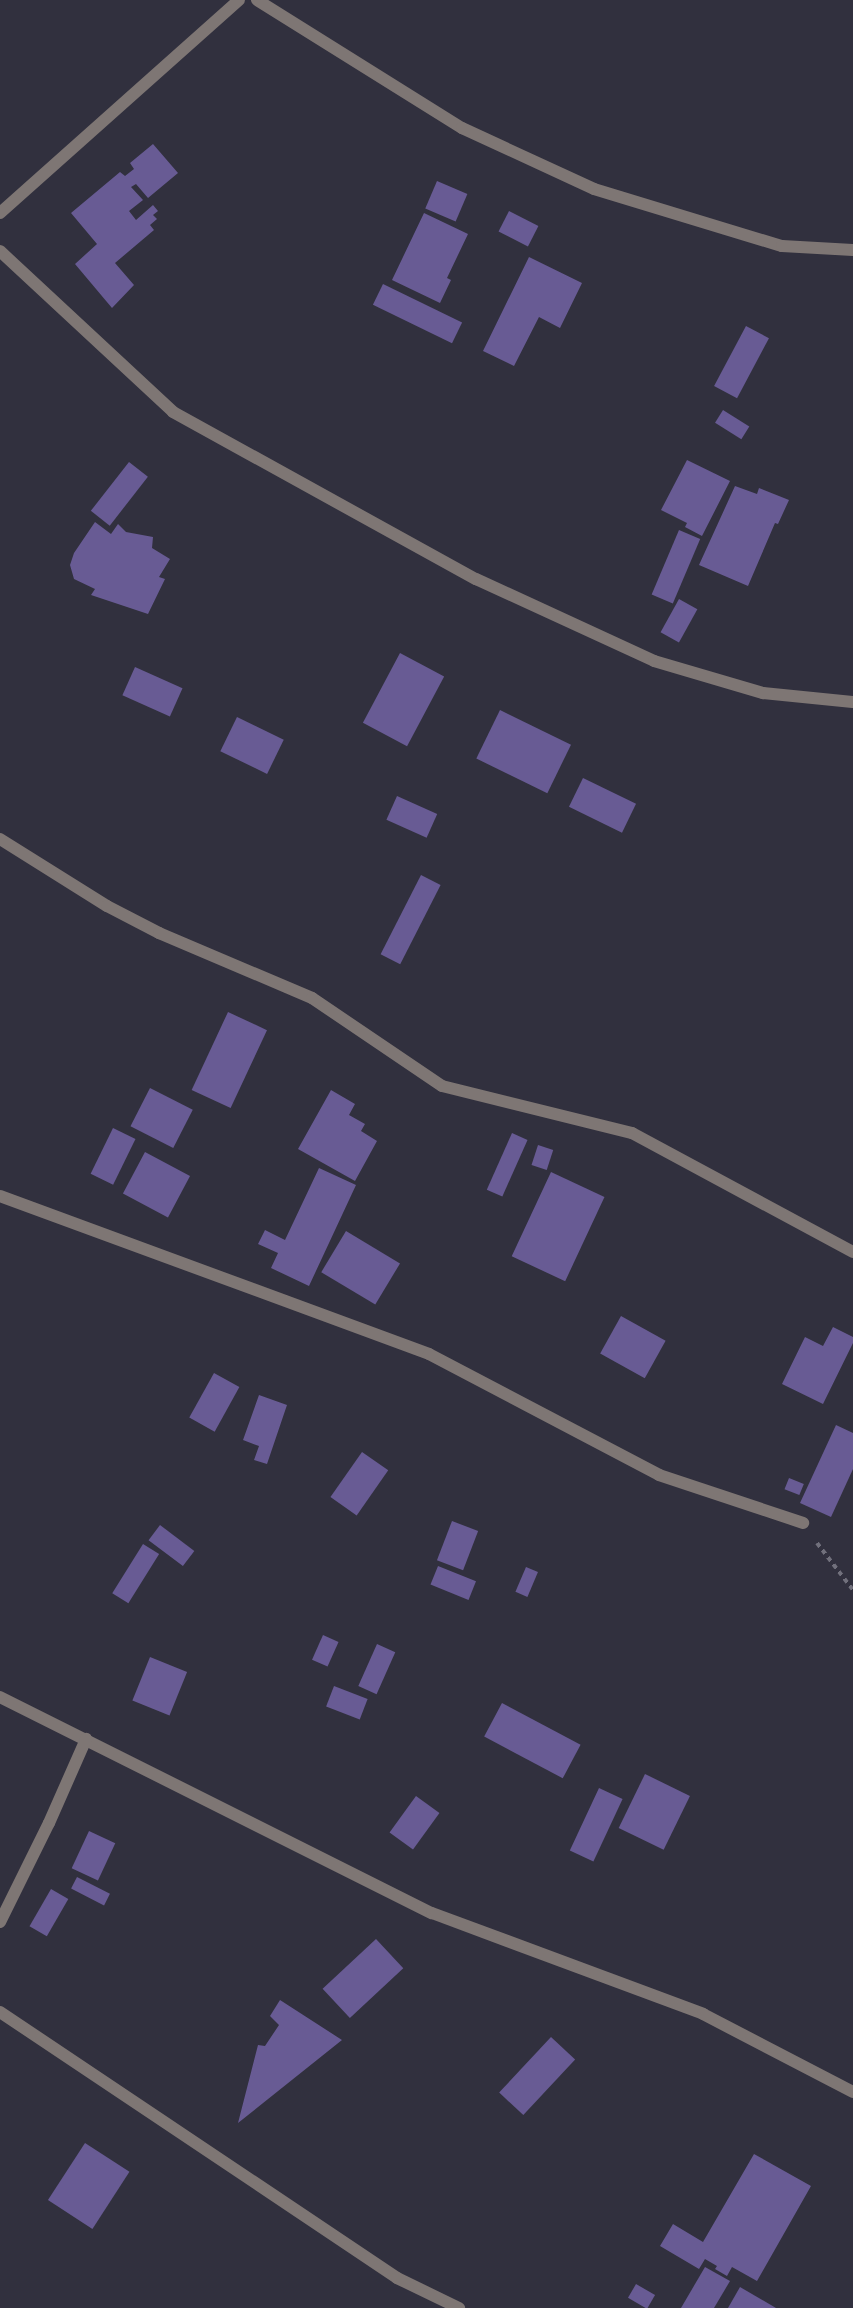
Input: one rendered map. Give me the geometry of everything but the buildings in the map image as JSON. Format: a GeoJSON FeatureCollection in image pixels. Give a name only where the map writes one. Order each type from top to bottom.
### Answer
{"type":"FeatureCollection","features":[{"type":"Feature","properties":{"kind":"street"},"geometry":{"type":"LineString","coordinates":[[0,213],[239,0]]}},
{"type":"Feature","properties":{"kind":"street"},"geometry":{"type":"LineString","coordinates":[[257,0],[462,128],[594,189],[782,246],[853,250]]}},
{"type":"Feature","properties":{"kind":"street"},"geometry":{"type":"LineString","coordinates":[[0,251],[173,412],[476,579],[654,661],[763,693],[853,702]]}},
{"type":"Feature","properties":{"kind":"street"},"geometry":{"type":"LineString","coordinates":[[0,839],[107,906],[159,933],[312,998],[442,1086],[632,1133],[853,1252]]}},
{"type":"Feature","properties":{"kind":"street"},"geometry":{"type":"LineString","coordinates":[[0,1196],[429,1354],[659,1475],[803,1522]]}},
{"type":"Feature","properties":{"kind":"street"},"geometry":{"type":"LineString","coordinates":[[0,1697],[432,1913],[703,2014],[853,2092]]}},
{"type":"Feature","properties":{"kind":"street"},"geometry":{"type":"LineString","coordinates":[[0,1922],[49,1823],[86,1739]]}},
{"type":"Feature","properties":{"kind":"street"},"geometry":{"type":"LineString","coordinates":[[0,2012],[397,2278],[459,2308]]}},
{"type":"Feature","properties":{"kind":"path"},"geometry":{"type":"LineString","coordinates":[[803,1522],[853,1590]]}}]}
